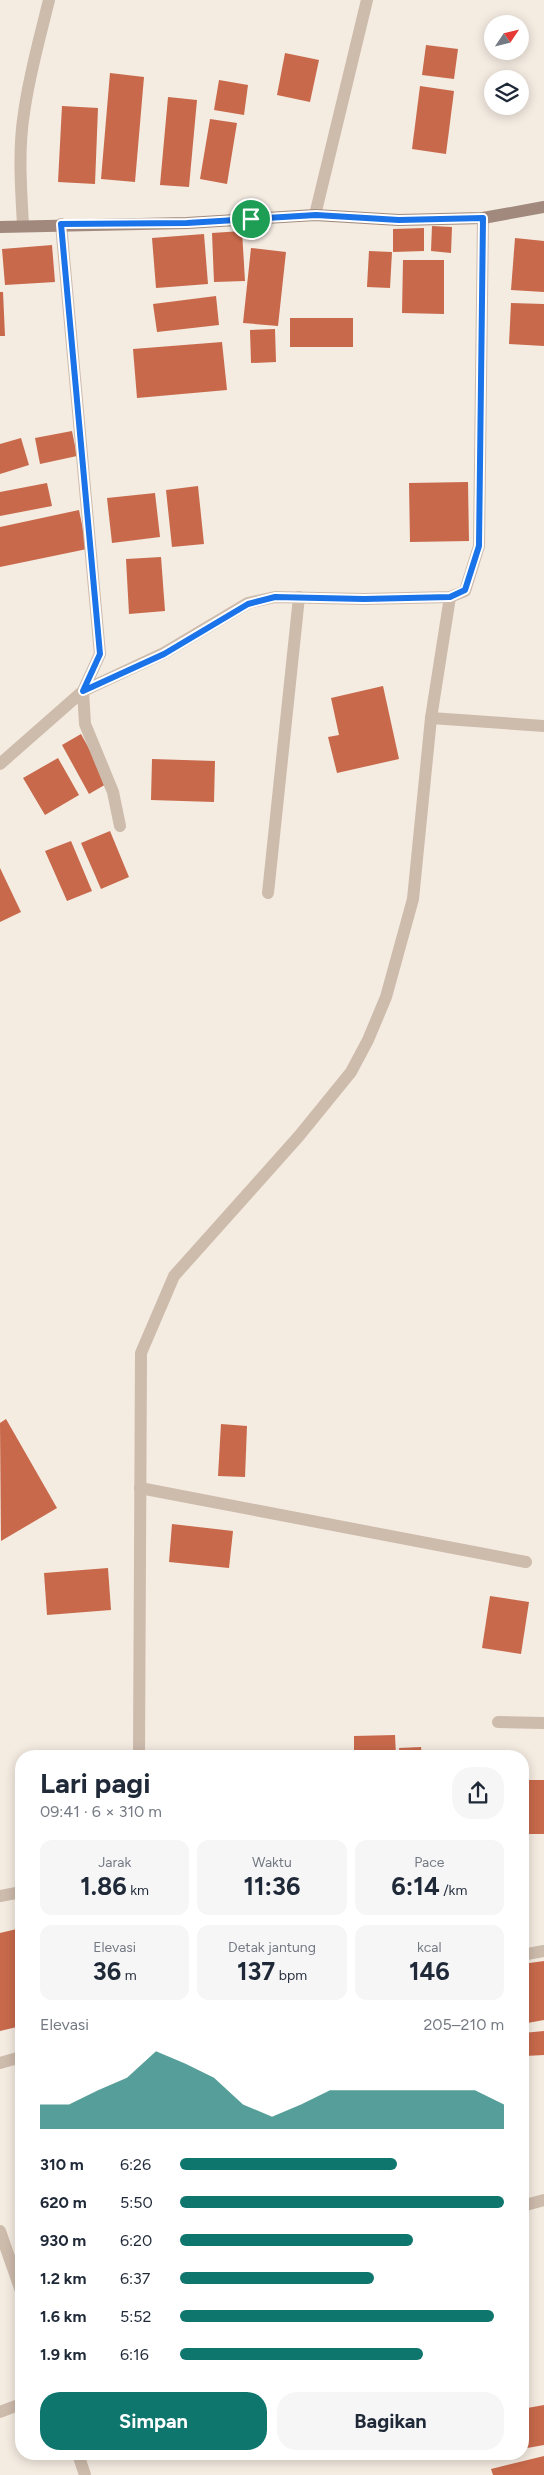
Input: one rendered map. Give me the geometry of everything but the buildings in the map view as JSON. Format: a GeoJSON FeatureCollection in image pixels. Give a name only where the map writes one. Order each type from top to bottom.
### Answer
{"type":"FeatureCollection","features":[{"type":"Feature","properties":{"kind":"street"},"geometry":{"type":"LineString","coordinates":[[23,225],[20,155],[23,114],[49,0]]}},
{"type":"Feature","properties":{"kind":"street"},"geometry":{"type":"LineString","coordinates":[[316,215],[367,0]]}},
{"type":"Feature","properties":{"kind":"street"},"geometry":{"type":"LineString","coordinates":[[0,227],[61,224],[187,223],[316,215],[399,220],[483,218],[544,207]]}},
{"type":"Feature","properties":{"kind":"street"},"geometry":{"type":"LineString","coordinates":[[0,764],[83,691],[164,654],[248,604],[275,597],[450,597],[465,590],[479,546],[483,218]]}},
{"type":"Feature","properties":{"kind":"street"},"geometry":{"type":"LineString","coordinates":[[61,224],[100,654],[83,691],[85,724],[113,792],[120,826]]}},
{"type":"Feature","properties":{"kind":"street"},"geometry":{"type":"LineString","coordinates":[[268,893],[299,597]]}},
{"type":"Feature","properties":{"kind":"street"},"geometry":{"type":"LineString","coordinates":[[140,1750],[141,1353],[174,1276],[299,1136],[351,1072],[368,1040],[386,997],[413,899],[431,718],[450,597]]}},
{"type":"Feature","properties":{"kind":"street"},"geometry":{"type":"LineString","coordinates":[[431,718],[544,726]]}},
{"type":"Feature","properties":{"kind":"street"},"geometry":{"type":"LineString","coordinates":[[140,1488],[526,1562]]}},
{"type":"Feature","properties":{"kind":"street"},"geometry":{"type":"LineString","coordinates":[[498,1722],[544,1723]]}},
{"type":"Feature","properties":{"kind":"street"},"geometry":{"type":"LineString","coordinates":[[0,1896],[15,1893]]}},
{"type":"Feature","properties":{"kind":"street"},"geometry":{"type":"LineString","coordinates":[[529,1954],[544,1951]]}},
{"type":"Feature","properties":{"kind":"street"},"geometry":{"type":"LineString","coordinates":[[0,2063],[15,2059]]}},
{"type":"Feature","properties":{"kind":"street"},"geometry":{"type":"LineString","coordinates":[[529,2204],[544,2200]]}},
{"type":"Feature","properties":{"kind":"street"},"geometry":{"type":"LineString","coordinates":[[0,2231],[15,2274]]}},
{"type":"Feature","properties":{"kind":"street"},"geometry":{"type":"LineString","coordinates":[[0,2412],[15,2406]]}},
{"type":"Feature","properties":{"kind":"street"},"geometry":{"type":"LineString","coordinates":[[80,2460],[85,2475]]}},
{"type":"Feature","properties":{"kind":"route"},"geometry":{"type":"LineString","coordinates":[[316,215],[399,220],[483,218],[479,546],[474,567],[465,590],[450,597],[364,599],[275,597],[248,604],[164,654],[83,691],[100,654],[61,224],[187,223],[251,219],[316,215]]}}]}
